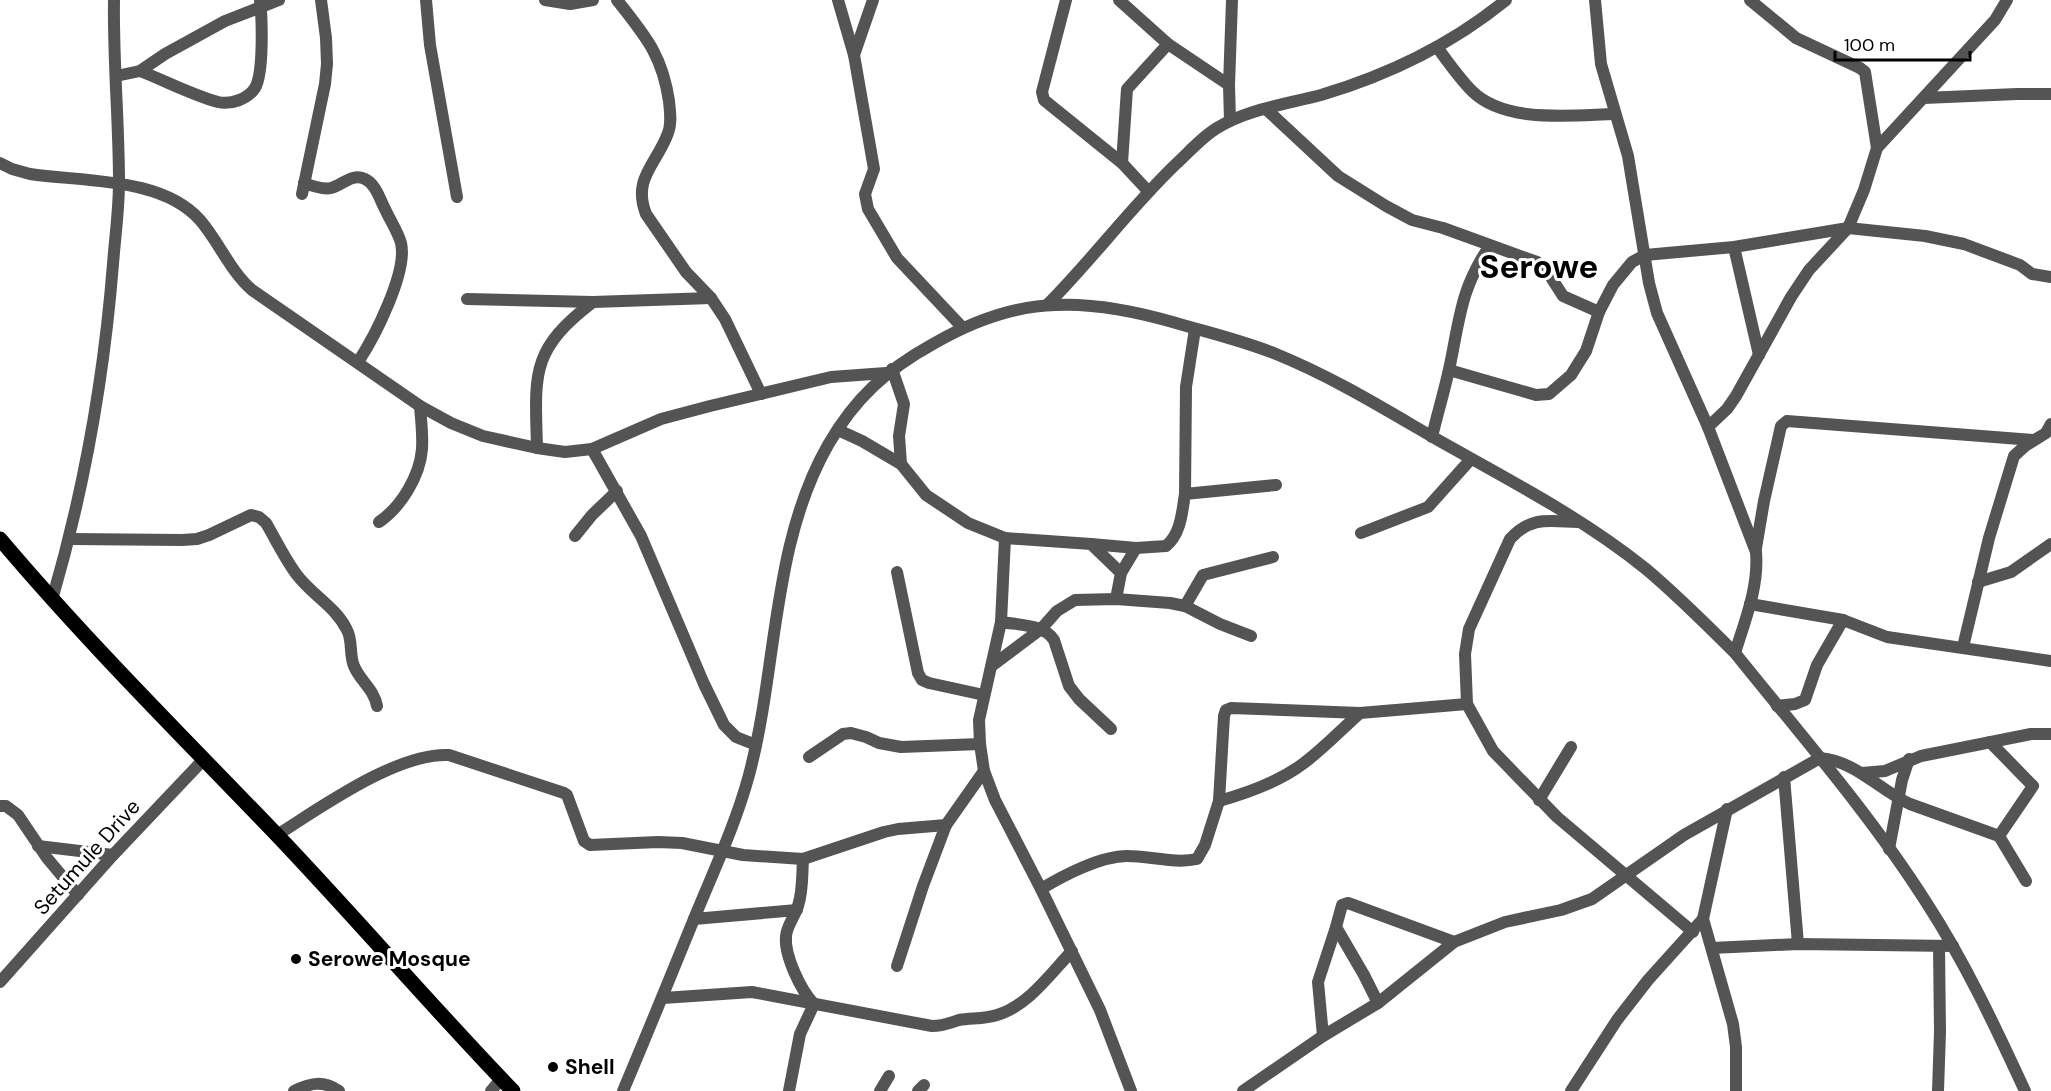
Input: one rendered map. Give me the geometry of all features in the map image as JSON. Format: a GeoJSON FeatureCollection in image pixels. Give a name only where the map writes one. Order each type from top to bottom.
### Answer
{"type":"FeatureCollection","features":[{"type":"Feature","properties":{"kind":"main road"},"geometry":{"type":"LineString","coordinates":[[0,539],[52,600],[277,835],[513,1091]]}},
{"type":"Feature","properties":{"kind":"street"},"geometry":{"type":"LineString","coordinates":[[52,600],[84,475],[103,358],[119,184],[114,0]]}},
{"type":"Feature","properties":{"kind":"street"},"geometry":{"type":"LineString","coordinates":[[116,76],[140,71],[194,37],[225,21],[261,3],[279,0]]}},
{"type":"Feature","properties":{"kind":"street"},"geometry":{"type":"LineString","coordinates":[[321,0],[326,38],[326,74],[303,188],[332,188],[352,177],[365,179],[374,186],[400,242],[402,255],[391,297],[372,341],[358,362]]}},
{"type":"Feature","properties":{"kind":"street"},"geometry":{"type":"LineString","coordinates":[[426,0],[430,45],[457,197]]}},
{"type":"Feature","properties":{"kind":"street"},"geometry":{"type":"LineString","coordinates":[[545,0],[570,4],[593,0]]}},
{"type":"Feature","properties":{"kind":"street"},"geometry":{"type":"LineString","coordinates":[[617,0],[654,49],[666,84],[671,121],[668,135],[644,177],[640,194],[645,214],[686,272],[711,297],[725,319],[761,394]]}},
{"type":"Feature","properties":{"kind":"street"},"geometry":{"type":"LineString","coordinates":[[838,0],[854,55],[874,169],[865,194],[868,210],[897,258],[962,327]]}},
{"type":"Feature","properties":{"kind":"street"},"geometry":{"type":"LineString","coordinates":[[854,55],[873,0]]}},
{"type":"Feature","properties":{"kind":"street"},"geometry":{"type":"LineString","coordinates":[[1066,0],[1042,92],[1044,100],[1122,163],[1148,191]]}},
{"type":"Feature","properties":{"kind":"street"},"geometry":{"type":"LineString","coordinates":[[1119,0],[1168,44],[1228,85]]}},
{"type":"Feature","properties":{"kind":"street"},"geometry":{"type":"LineString","coordinates":[[1230,121],[1228,85],[1232,0]]}},
{"type":"Feature","properties":{"kind":"street"},"geometry":{"type":"LineString","coordinates":[[1047,305],[1078,274],[1148,191],[1205,137],[1230,121],[1364,81],[1437,47],[1488,15],[1506,0]]}},
{"type":"Feature","properties":{"kind":"street"},"geometry":{"type":"LineString","coordinates":[[1594,0],[1601,64],[1628,156],[1657,313],[1708,427],[1755,552]]}},
{"type":"Feature","properties":{"kind":"street"},"geometry":{"type":"LineString","coordinates":[[1750,0],[1790,33],[1864,72],[1877,148]]}},
{"type":"Feature","properties":{"kind":"street"},"geometry":{"type":"LineString","coordinates":[[1708,427],[1727,409],[1809,270],[1848,228],[1864,190],[1877,148],[1995,20],[2007,0]]}},
{"type":"Feature","properties":{"kind":"street"},"geometry":{"type":"LineString","coordinates":[[140,71],[220,102],[234,102],[248,96],[256,87],[259,76],[261,3]]}},
{"type":"Feature","properties":{"kind":"street"},"geometry":{"type":"LineString","coordinates":[[1122,163],[1127,89],[1168,44]]}},
{"type":"Feature","properties":{"kind":"street"},"geometry":{"type":"LineString","coordinates":[[1437,47],[1473,92],[1494,105],[1533,116],[1615,114]]}},
{"type":"Feature","properties":{"kind":"street"},"geometry":{"type":"LineString","coordinates":[[1924,98],[2051,94]]}},
{"type":"Feature","properties":{"kind":"street"},"geometry":{"type":"LineString","coordinates":[[1266,109],[1346,183],[1412,220],[1443,228],[1542,265],[1563,296],[1599,312]]}},
{"type":"Feature","properties":{"kind":"street"},"geometry":{"type":"LineString","coordinates":[[0,163],[30,174],[147,188],[181,204],[199,219],[221,248],[241,281],[252,290],[420,406],[451,423],[483,436],[565,452],[592,449],[661,419],[831,377],[889,371]]}},
{"type":"Feature","properties":{"kind":"street"},"geometry":{"type":"LineString","coordinates":[[1449,370],[1536,395],[1549,394],[1563,383],[1581,360],[1591,339],[1599,312],[1613,285],[1627,267],[1645,255],[1734,247],[1848,228],[1925,236],[1964,244],[2020,265],[2032,274],[2051,277]]}},
{"type":"Feature","properties":{"kind":"street"},"geometry":{"type":"LineString","coordinates":[[1432,436],[1449,370],[1464,293],[1489,247]]}},
{"type":"Feature","properties":{"kind":"street"},"geometry":{"type":"LineString","coordinates":[[1734,247],[1760,355]]}},
{"type":"Feature","properties":{"kind":"street"},"geometry":{"type":"LineString","coordinates":[[467,299],[593,302],[711,297]]}},
{"type":"Feature","properties":{"kind":"street"},"geometry":{"type":"LineString","coordinates":[[537,448],[537,377],[543,356],[552,339],[569,320],[593,302]]}},
{"type":"Feature","properties":{"kind":"street"},"geometry":{"type":"LineString","coordinates":[[623,1091],[663,998],[743,795],[756,745],[788,550],[804,497],[826,448],[872,386],[889,371],[962,327],[1001,313],[1047,305],[1071,305],[1148,315],[1282,357],[1351,391],[1580,522],[1646,569],[1735,653],[1820,758],[1889,849],[1925,900],[1972,978],[2025,1091]]}},
{"type":"Feature","properties":{"kind":"street"},"geometry":{"type":"LineString","coordinates":[[838,430],[901,464],[926,495],[949,511],[968,523],[1005,538],[1160,548],[1170,544],[1178,530],[1185,494],[1186,387],[1195,329]]}},
{"type":"Feature","properties":{"kind":"street"},"geometry":{"type":"LineString","coordinates":[[889,371],[904,404],[899,436],[901,464]]}},
{"type":"Feature","properties":{"kind":"street"},"geometry":{"type":"LineString","coordinates":[[379,522],[393,511],[420,464],[422,450],[420,406]]}},
{"type":"Feature","properties":{"kind":"street"},"geometry":{"type":"LineString","coordinates":[[1735,653],[1750,604],[1756,572],[1755,552],[1764,501],[1781,426],[1787,420],[2033,440]]}},
{"type":"Feature","properties":{"kind":"street"},"geometry":{"type":"LineString","coordinates":[[1963,647],[1978,582],[2014,456],[2033,440],[2046,433],[2051,424]]}},
{"type":"Feature","properties":{"kind":"street"},"geometry":{"type":"LineString","coordinates":[[592,449],[641,536],[704,684],[724,725],[736,737],[756,745]]}},
{"type":"Feature","properties":{"kind":"street"},"geometry":{"type":"LineString","coordinates":[[1361,533],[1428,507],[1471,459]]}},
{"type":"Feature","properties":{"kind":"street"},"geometry":{"type":"LineString","coordinates":[[1185,494],[1276,485]]}},
{"type":"Feature","properties":{"kind":"street"},"geometry":{"type":"LineString","coordinates":[[575,536],[617,490]]}},
{"type":"Feature","properties":{"kind":"street"},"geometry":{"type":"LineString","coordinates":[[69,539],[168,541],[197,539],[251,515],[259,517],[266,523],[297,576],[335,612],[349,632],[353,665],[376,699],[377,706]]}},
{"type":"Feature","properties":{"kind":"street"},"geometry":{"type":"LineString","coordinates":[[1580,522],[1543,520],[1530,522],[1520,528],[1510,539],[1469,629],[1465,654],[1467,704],[1493,751],[1539,800],[1625,877],[1693,932]]}},
{"type":"Feature","properties":{"kind":"street"},"geometry":{"type":"LineString","coordinates":[[1005,538],[1001,622],[980,720],[980,744],[984,771],[995,800],[1100,1010],[1131,1091]]}},
{"type":"Feature","properties":{"kind":"street"},"geometry":{"type":"LineString","coordinates":[[1091,544],[1121,573]]}},
{"type":"Feature","properties":{"kind":"street"},"geometry":{"type":"LineString","coordinates":[[1978,582],[2011,572],[2051,544]]}},
{"type":"Feature","properties":{"kind":"street"},"geometry":{"type":"LineString","coordinates":[[1116,598],[1121,573],[1136,548]]}},
{"type":"Feature","properties":{"kind":"street"},"geometry":{"type":"LineString","coordinates":[[1185,606],[1203,575],[1273,557]]}},
{"type":"Feature","properties":{"kind":"street"},"geometry":{"type":"LineString","coordinates":[[897,572],[918,673],[922,680],[984,695]]}},
{"type":"Feature","properties":{"kind":"street"},"geometry":{"type":"LineString","coordinates":[[993,665],[1041,629],[1057,611],[1075,600],[1116,598],[1162,601],[1185,606],[1220,624],[1251,636]]}},
{"type":"Feature","properties":{"kind":"street"},"geometry":{"type":"LineString","coordinates":[[1750,604],[1843,620],[1887,637],[2051,661]]}},
{"type":"Feature","properties":{"kind":"street"},"geometry":{"type":"LineString","coordinates":[[1777,706],[1795,704],[1805,700],[1817,665],[1843,620]]}},
{"type":"Feature","properties":{"kind":"street"},"geometry":{"type":"LineString","coordinates":[[1001,622],[1041,629],[1050,634],[1069,686],[1111,729]]}},
{"type":"Feature","properties":{"kind":"street"},"geometry":{"type":"LineString","coordinates":[[1041,889],[1062,877],[1109,858],[1128,856],[1197,860],[1205,845],[1218,801],[1226,710],[1231,708],[1360,713],[1467,704]]}},
{"type":"Feature","properties":{"kind":"street"},"geometry":{"type":"LineString","coordinates":[[1218,801],[1257,789],[1286,775],[1305,762],[1360,713]]}},
{"type":"Feature","properties":{"kind":"street"},"geometry":{"type":"LineString","coordinates":[[809,757],[843,734],[851,733],[866,736],[879,743],[901,747],[980,744]]}},
{"type":"Feature","properties":{"kind":"street"},"geometry":{"type":"LineString","coordinates":[[1862,773],[1885,771],[1908,759],[1990,742],[2031,734],[2051,734]]}},
{"type":"Feature","properties":{"kind":"street"},"geometry":{"type":"LineString","coordinates":[[1990,742],[2032,786],[1998,836]]}},
{"type":"Feature","properties":{"kind":"street"},"geometry":{"type":"LineString","coordinates":[[1539,800],[1571,747]]}},
{"type":"Feature","properties":{"kind":"street"},"geometry":{"type":"LineString","coordinates":[[277,835],[347,791],[386,771],[437,754],[449,754],[564,792],[584,841],[590,845],[682,843],[767,858],[803,860],[884,832],[946,825]]}},
{"type":"Feature","properties":{"kind":"street"},"geometry":{"type":"LineString","coordinates":[[1243,1091],[1323,1036],[1378,1003],[1454,942],[1505,922],[1579,905],[1592,899],[1668,846],[1727,809],[1820,758],[1840,763],[1862,773],[1899,799],[1998,836],[2026,881]]}},
{"type":"Feature","properties":{"kind":"street","name":"Setumule Drive"},"geometry":{"type":"LineString","coordinates":[[0,982],[113,855],[204,759]]}},
{"type":"Feature","properties":{"kind":"street"},"geometry":{"type":"LineString","coordinates":[[1889,849],[1908,759]]}},
{"type":"Feature","properties":{"kind":"street"},"geometry":{"type":"LineString","coordinates":[[897,966],[923,885],[946,825],[984,771]]}},
{"type":"Feature","properties":{"kind":"street"},"geometry":{"type":"LineString","coordinates":[[1784,777],[1798,944]]}},
{"type":"Feature","properties":{"kind":"street"},"geometry":{"type":"LineString","coordinates":[[0,806],[6,806],[18,815],[38,846],[78,895]]}},
{"type":"Feature","properties":{"kind":"street"},"geometry":{"type":"LineString","coordinates":[[1571,1091],[1617,1020],[1648,980],[1703,919],[1727,809]]}},
{"type":"Feature","properties":{"kind":"street"},"geometry":{"type":"LineString","coordinates":[[38,846],[113,855]]}},
{"type":"Feature","properties":{"kind":"street"},"geometry":{"type":"LineString","coordinates":[[803,860],[801,893],[797,910],[788,926],[787,951],[802,988],[814,1004]]}},
{"type":"Feature","properties":{"kind":"street"},"geometry":{"type":"LineString","coordinates":[[1323,1036],[1318,982],[1342,905],[1348,903],[1454,942]]}},
{"type":"Feature","properties":{"kind":"street"},"geometry":{"type":"LineString","coordinates":[[694,919],[797,910]]}},
{"type":"Feature","properties":{"kind":"street"},"geometry":{"type":"LineString","coordinates":[[1703,919],[1733,1024],[1736,1047],[1736,1091]]}},
{"type":"Feature","properties":{"kind":"street"},"geometry":{"type":"LineString","coordinates":[[1336,927],[1378,1003]]}},
{"type":"Feature","properties":{"kind":"street"},"geometry":{"type":"LineString","coordinates":[[1712,948],[1798,944],[1953,946]]}},
{"type":"Feature","properties":{"kind":"street"},"geometry":{"type":"LineString","coordinates":[[1938,1091],[1939,946]]}},
{"type":"Feature","properties":{"kind":"street"},"geometry":{"type":"LineString","coordinates":[[663,998],[752,992],[932,1026],[946,1026],[961,1020],[994,1016],[1019,1004],[1072,951]]}},
{"type":"Feature","properties":{"kind":"street"},"geometry":{"type":"LineString","coordinates":[[789,1091],[800,1034],[814,1004]]}},
{"type":"Feature","properties":{"kind":"street"},"geometry":{"type":"LineString","coordinates":[[880,1091],[889,1076]]}},
{"type":"Feature","properties":{"kind":"street"},"geometry":{"type":"LineString","coordinates":[[491,1091],[501,1079]]}},
{"type":"Feature","properties":{"kind":"street"},"geometry":{"type":"LineString","coordinates":[[294,1091],[318,1083],[331,1086],[339,1091]]}},
{"type":"Feature","properties":{"kind":"place","name":"Serowe Mosque"},"geometry":{"type":"Point","coordinates":[296,959]}},
{"type":"Feature","properties":{"kind":"place","name":"Shell"},"geometry":{"type":"Point","coordinates":[553,1067]}},
{"type":"Feature","properties":{"kind":"district","name":"Serowe"},"geometry":{"type":"Point","coordinates":[1539,266]}}]}
